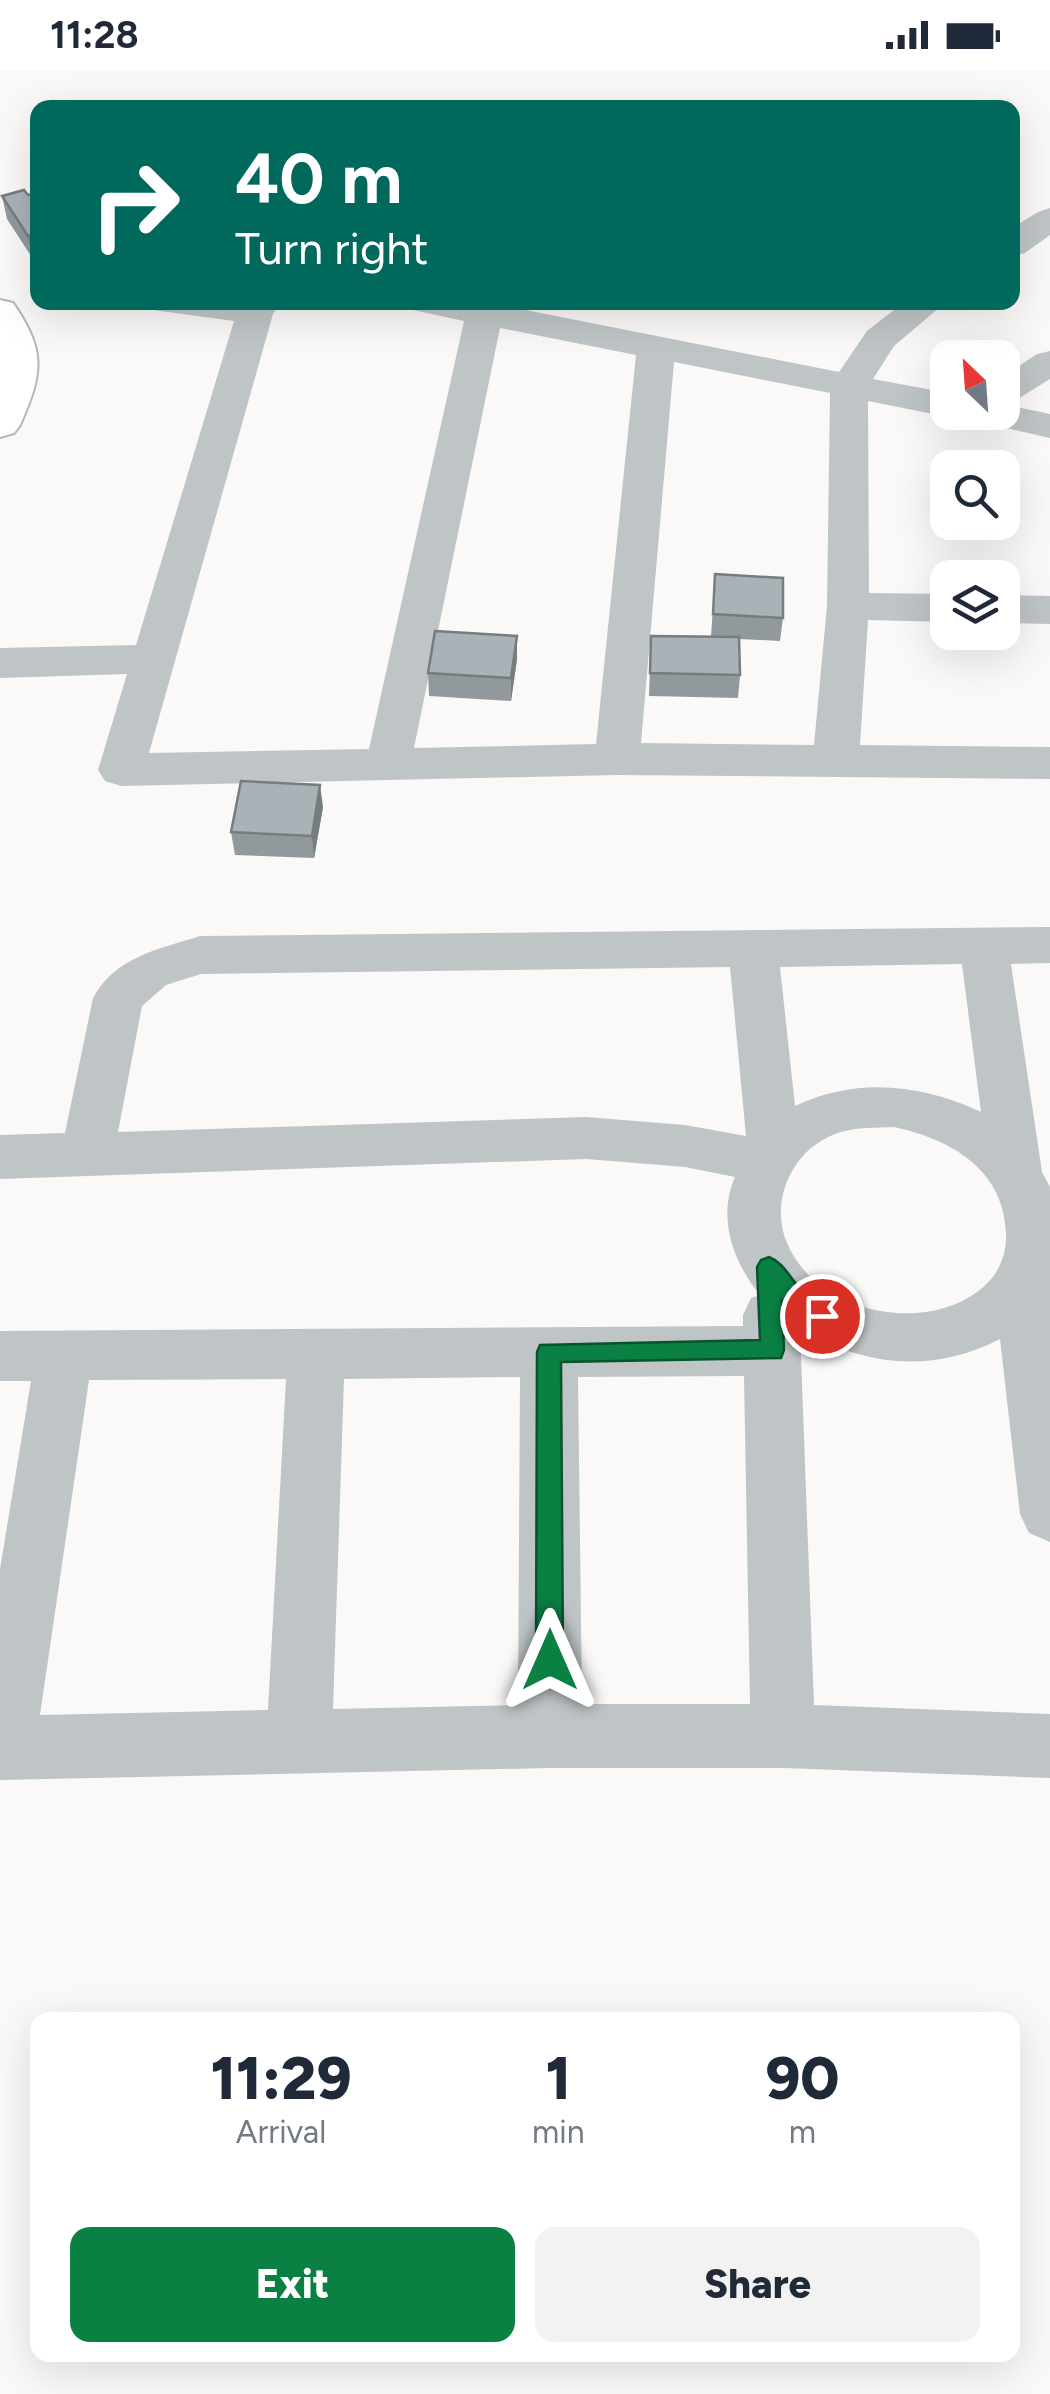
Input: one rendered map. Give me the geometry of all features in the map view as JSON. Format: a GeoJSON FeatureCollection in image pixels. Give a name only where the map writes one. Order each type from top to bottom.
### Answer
{"type":"FeatureCollection","features":[{"type":"Feature","properties":{"kind":"street"},"geometry":{"type":"LineString","coordinates":[[1020,239],[1050,219]]}},
{"type":"Feature","properties":{"kind":"street"},"geometry":{"type":"LineString","coordinates":[[258,310],[121,770],[618,758],[1050,763]]}},
{"type":"Feature","properties":{"kind":"street"},"geometry":{"type":"LineString","coordinates":[[465,310],[930,402]]}},
{"type":"Feature","properties":{"kind":"street"},"geometry":{"type":"LineString","coordinates":[[836,761],[848,606],[849,386],[880,339],[918,310]]}},
{"type":"Feature","properties":{"kind":"street"},"geometry":{"type":"LineString","coordinates":[[0,311],[17,334],[23,361],[0,426]]}},
{"type":"Feature","properties":{"kind":"street"},"geometry":{"type":"LineString","coordinates":[[388,765],[484,314]]}},
{"type":"Feature","properties":{"kind":"street"},"geometry":{"type":"LineString","coordinates":[[618,758],[656,347]]}},
{"type":"Feature","properties":{"kind":"street"},"geometry":{"type":"LineString","coordinates":[[1020,383],[1050,362]]}},
{"type":"Feature","properties":{"kind":"street"},"geometry":{"type":"LineString","coordinates":[[1020,420],[1050,426]]}},
{"type":"Feature","properties":{"kind":"street"},"geometry":{"type":"LineString","coordinates":[[848,606],[930,608]]}},
{"type":"Feature","properties":{"kind":"street"},"geometry":{"type":"LineString","coordinates":[[1020,609],[1050,610]]}},
{"type":"Feature","properties":{"kind":"street"},"geometry":{"type":"LineString","coordinates":[[0,663],[154,659]]}},
{"type":"Feature","properties":{"kind":"street"},"geometry":{"type":"LineString","coordinates":[[984,946],[1016,1170]]}},
{"type":"Feature","properties":{"kind":"street"},"geometry":{"type":"LineString","coordinates":[[88,1155],[118,998],[148,972],[200,955],[1050,946]]}},
{"type":"Feature","properties":{"kind":"street"},"geometry":{"type":"LineString","coordinates":[[753,948],[771,1157]]}},
{"type":"Feature","properties":{"kind":"street"},"geometry":{"type":"LineString","coordinates":[[1033,1320],[1000,1312],[969,1328],[934,1338],[896,1339],[857,1332],[822,1316],[791,1294],[769,1267],[756,1238],[752,1207],[758,1177],[796,1131],[825,1116],[858,1108],[894,1106],[929,1113],[963,1126],[992,1146],[1016,1170],[1031,1199],[1038,1229],[1033,1320],[1050,1514]]}},
{"type":"Feature","properties":{"kind":"street"},"geometry":{"type":"LineString","coordinates":[[0,1157],[586,1138],[771,1157]]}},
{"type":"Feature","properties":{"kind":"street"},"geometry":{"type":"LineString","coordinates":[[769,1267],[782,1736]]}},
{"type":"Feature","properties":{"kind":"street"},"geometry":{"type":"LineString","coordinates":[[0,1356],[772,1350]]}},
{"type":"Feature","properties":{"kind":"street"},"geometry":{"type":"LineString","coordinates":[[549,1352],[550,1736]]}},
{"type":"Feature","properties":{"kind":"street"},"geometry":{"type":"LineString","coordinates":[[299,1744],[316,1354]]}},
{"type":"Feature","properties":{"kind":"street"},"geometry":{"type":"LineString","coordinates":[[64,1356],[2,1748],[550,1736],[782,1736],[1050,1746]]}},
{"type":"Feature","properties":{"kind":"building"},"geometry":{"type":"Polygon","coordinates":[[[24,190],[30,195],[30,236],[28,236],[2,196],[24,190]]]}},
{"type":"Feature","properties":{"kind":"building"},"geometry":{"type":"Polygon","coordinates":[[[715,574],[783,578],[783,618],[713,614],[715,574]]]}},
{"type":"Feature","properties":{"kind":"building"},"geometry":{"type":"Polygon","coordinates":[[[435,631],[517,636],[511,678],[428,673],[435,631]]]}},
{"type":"Feature","properties":{"kind":"building"},"geometry":{"type":"Polygon","coordinates":[[[651,636],[739,637],[740,675],[650,673],[651,636]]]}},
{"type":"Feature","properties":{"kind":"building"},"geometry":{"type":"Polygon","coordinates":[[[241,781],[320,785],[312,836],[231,832],[241,781]]]}},
{"type":"Feature","properties":{"kind":"route"},"geometry":{"type":"LineString","coordinates":[[550,1660],[549,1352],[772,1350],[769,1267],[791,1294],[822,1316]]}}]}
